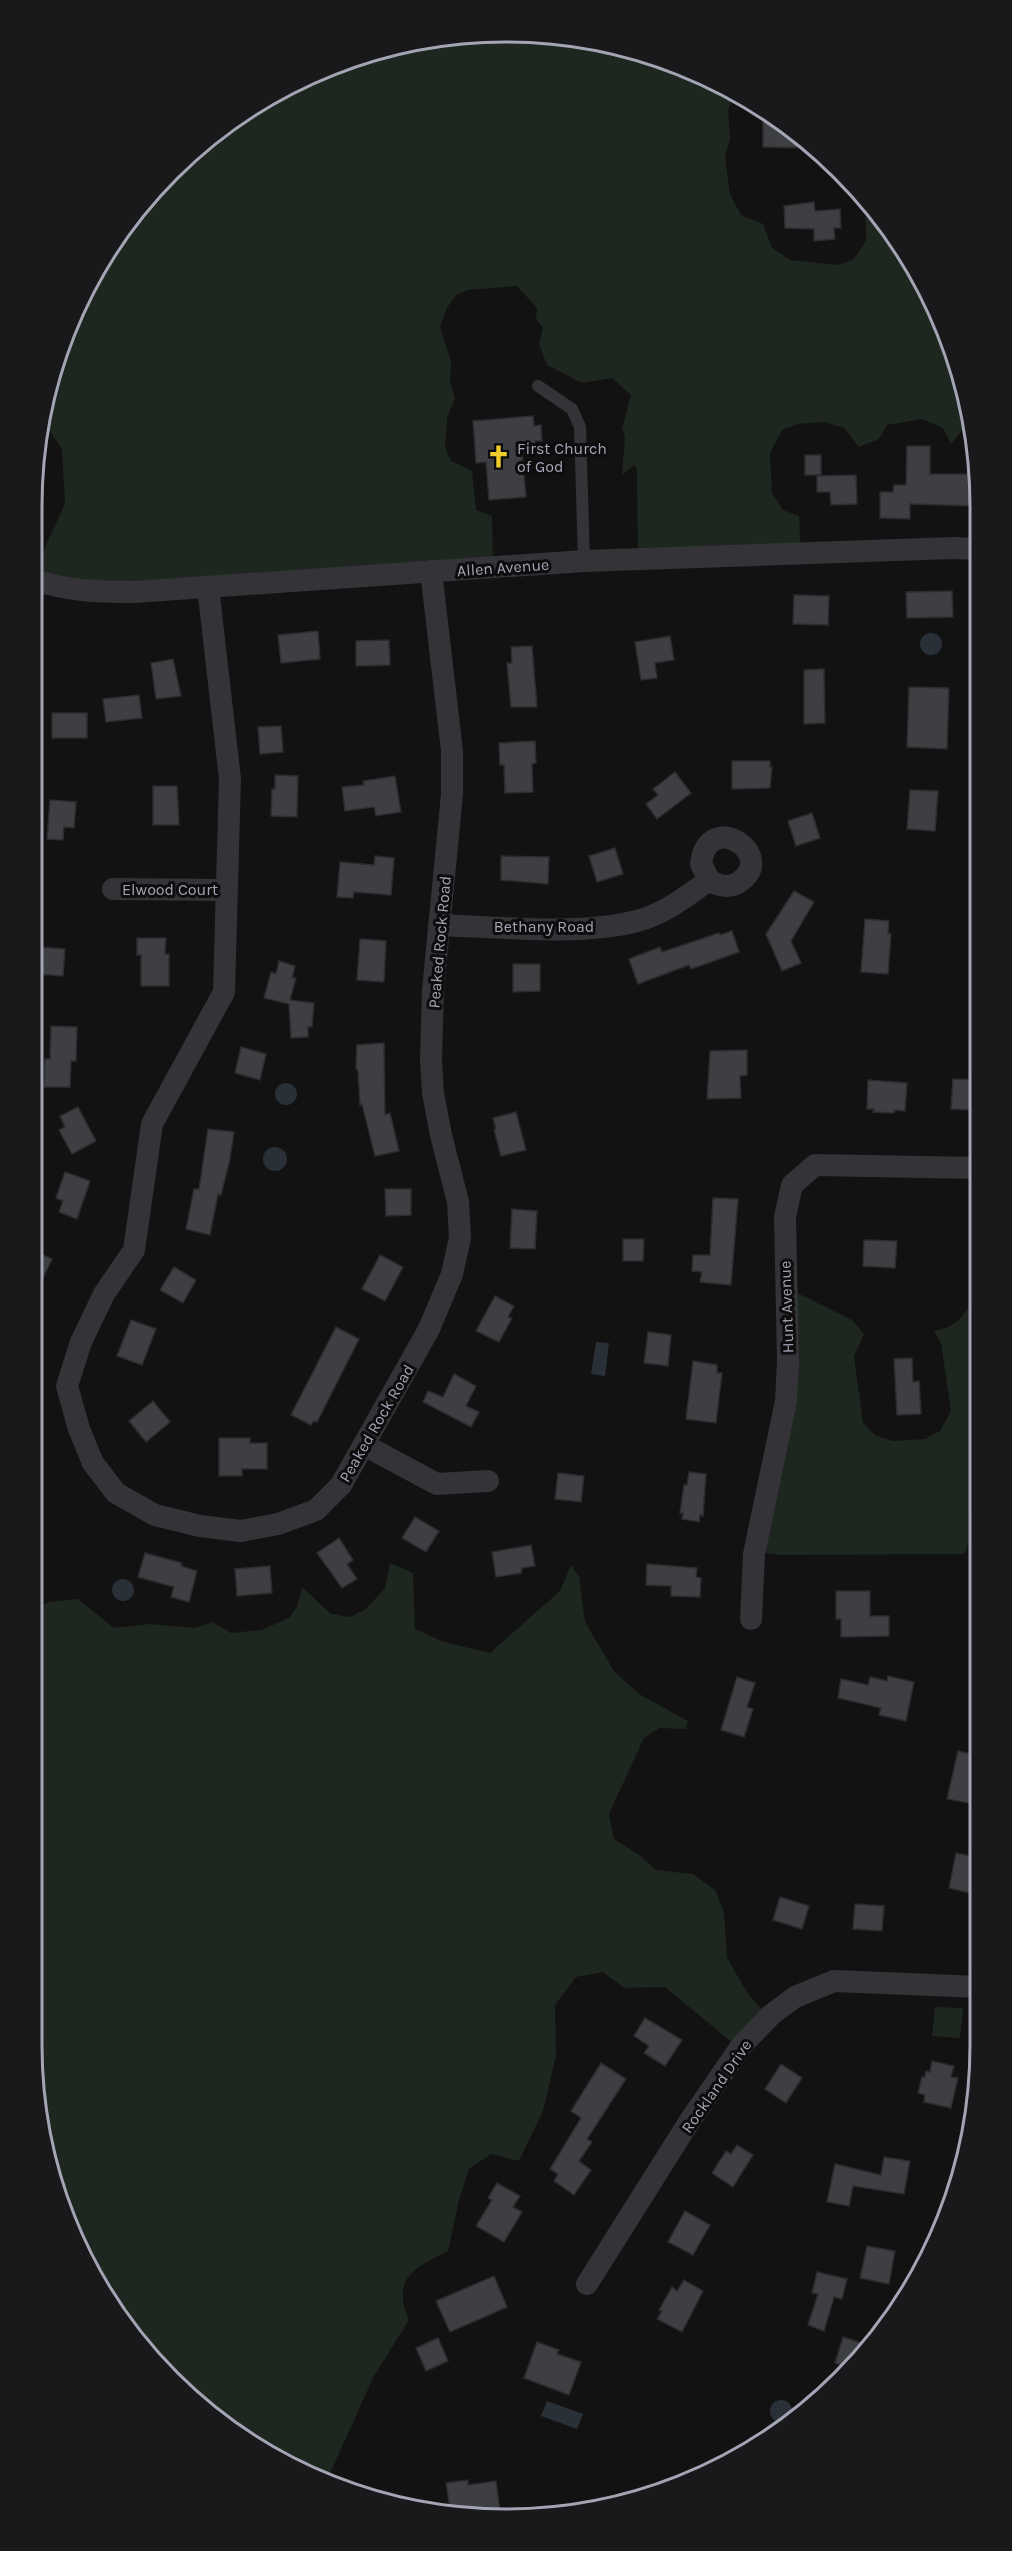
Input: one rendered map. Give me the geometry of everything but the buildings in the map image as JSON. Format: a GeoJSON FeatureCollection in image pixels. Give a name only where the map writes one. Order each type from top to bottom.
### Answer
{"type":"FeatureCollection","features":[{"type":"Feature","properties":{"kind":"street","name":"Allen Avenue"},"geometry":{"type":"LineString","coordinates":[[42,582],[95,592],[208,587],[584,561],[970,549]]}},
{"type":"Feature","properties":{"kind":"street","name":"Peaked Rock Road"},"geometry":{"type":"LineString","coordinates":[[208,587],[230,779],[224,992],[152,1124],[134,1250],[100,1304],[81,1342],[67,1386],[79,1429],[93,1463],[116,1493],[155,1515],[200,1527],[241,1531],[278,1524],[315,1510],[341,1485],[429,1329],[452,1274],[460,1238],[458,1202],[441,1136],[432,1082],[433,990],[452,794],[452,751],[431,571]]}},
{"type":"Feature","properties":{"kind":"street","name":"Bethany Road"},"geometry":{"type":"LineString","coordinates":[[439,925],[595,928],[639,921],[679,902],[709,880]]}},
{"type":"Feature","properties":{"kind":"street","name":"Elwood Court"},"geometry":{"type":"LineString","coordinates":[[113,889],[227,890]]}},
{"type":"Feature","properties":{"kind":"street","name":"Hunt Avenue"},"geometry":{"type":"LineString","coordinates":[[752,1619],[754,1554],[786,1401],[788,1361],[785,1217],[792,1185],[815,1166],[970,1168]]}},
{"type":"Feature","properties":{"kind":"street"},"geometry":{"type":"LineString","coordinates":[[364,1445],[437,1484],[488,1480]]}},
{"type":"Feature","properties":{"kind":"street","name":"Rockland Drive"},"geometry":{"type":"LineString","coordinates":[[587,2284],[689,2122],[742,2045],[771,2015],[795,1997],[834,1981],[970,1987]]}},
{"type":"Feature","properties":{"kind":"lane"},"geometry":{"type":"LineString","coordinates":[[538,386],[572,409],[580,427],[584,561]]}},
{"type":"Feature","properties":{"kind":"shaded area"},"geometry":{"type":"Polygon","coordinates":[[[506,42],[567,46],[626,58],[684,77],[732,101],[728,109],[730,139],[725,156],[730,194],[741,215],[763,224],[772,248],[790,260],[837,265],[853,260],[866,241],[865,213],[892,248],[908,274],[935,328],[954,386],[963,429],[951,444],[943,428],[922,419],[887,425],[879,439],[859,447],[844,428],[825,422],[797,424],[782,430],[770,453],[772,493],[783,510],[799,516],[801,558],[638,565],[637,469],[634,465],[622,475],[625,436],[622,429],[631,395],[612,378],[582,383],[547,365],[539,344],[543,327],[536,319],[537,308],[517,286],[468,290],[456,295],[447,308],[440,327],[451,361],[450,381],[455,398],[447,418],[445,447],[451,461],[472,471],[476,510],[492,516],[493,570],[108,590],[42,573],[42,554],[65,504],[62,449],[50,431],[51,415],[67,357],[77,328],[104,274],[120,248],[157,200],[200,157],[248,120],[328,77],[415,51],[445,46],[506,42]]]}},
{"type":"Feature","properties":{"kind":"shaded area"},"geometry":{"type":"Polygon","coordinates":[[[931,633],[939,636],[942,644],[939,652],[931,655],[923,652],[920,644],[923,636],[931,633]]]}},
{"type":"Feature","properties":{"kind":"shaded area"},"geometry":{"type":"Polygon","coordinates":[[[286,1083],[294,1086],[297,1094],[294,1102],[286,1105],[278,1102],[275,1094],[278,1086],[286,1083]]]}},
{"type":"Feature","properties":{"kind":"shaded area"},"geometry":{"type":"Polygon","coordinates":[[[275,1147],[283,1151],[287,1159],[283,1167],[275,1171],[267,1167],[263,1159],[267,1151],[275,1147]]]}},
{"type":"Feature","properties":{"kind":"shaded area"},"geometry":{"type":"Polygon","coordinates":[[[793,1291],[852,1320],[864,1334],[854,1356],[863,1423],[875,1435],[892,1441],[925,1439],[940,1431],[951,1411],[941,1343],[934,1331],[957,1321],[970,1303],[970,1504],[968,1539],[964,1554],[779,1555],[753,1551],[793,1291]]]}},
{"type":"Feature","properties":{"kind":"shaded area"},"geometry":{"type":"Polygon","coordinates":[[[596,1342],[609,1343],[605,1376],[591,1374],[596,1342]]]}},
{"type":"Feature","properties":{"kind":"shaded area"},"geometry":{"type":"Polygon","coordinates":[[[390,1563],[413,1573],[415,1629],[444,1642],[490,1653],[560,1591],[571,1565],[579,1577],[585,1622],[614,1671],[639,1694],[688,1721],[686,1729],[659,1728],[644,1738],[609,1814],[614,1839],[638,1854],[656,1870],[693,1874],[715,1890],[724,1912],[727,1958],[748,1994],[767,2015],[735,2045],[665,1987],[624,1988],[603,1972],[576,1977],[555,2005],[556,2056],[543,2111],[519,2161],[491,2154],[469,2169],[459,2200],[448,2251],[425,2263],[409,2276],[403,2293],[409,2320],[374,2376],[329,2474],[274,2447],[248,2431],[200,2394],[157,2351],[120,2303],[104,2277],[77,2223],[67,2194],[51,2136],[43,2075],[42,1605],[49,1602],[78,1599],[114,1628],[149,1624],[195,1628],[212,1622],[231,1633],[262,1630],[290,1617],[297,1607],[302,1587],[331,1614],[350,1617],[366,1609],[385,1588],[390,1563]]]}},
{"type":"Feature","properties":{"kind":"shaded area"},"geometry":{"type":"Polygon","coordinates":[[[119,1579],[127,1579],[134,1586],[134,1594],[127,1601],[119,1601],[112,1594],[112,1586],[119,1579]]]}},
{"type":"Feature","properties":{"kind":"shaded area"},"geometry":{"type":"Polygon","coordinates":[[[935,2007],[963,2008],[960,2038],[932,2036],[935,2007]]]}},
{"type":"Feature","properties":{"kind":"shaded area"},"geometry":{"type":"Polygon","coordinates":[[[777,2400],[785,2400],[792,2410],[776,2422],[770,2415],[770,2407],[777,2400]]]}},
{"type":"Feature","properties":{"kind":"shaded area"},"geometry":{"type":"Polygon","coordinates":[[[547,2401],[583,2414],[577,2429],[541,2416],[547,2401]]]}},
{"type":"Feature","properties":{"kind":"place","name":"First Church of God"},"geometry":{"type":"Point","coordinates":[499,457]}}]}
